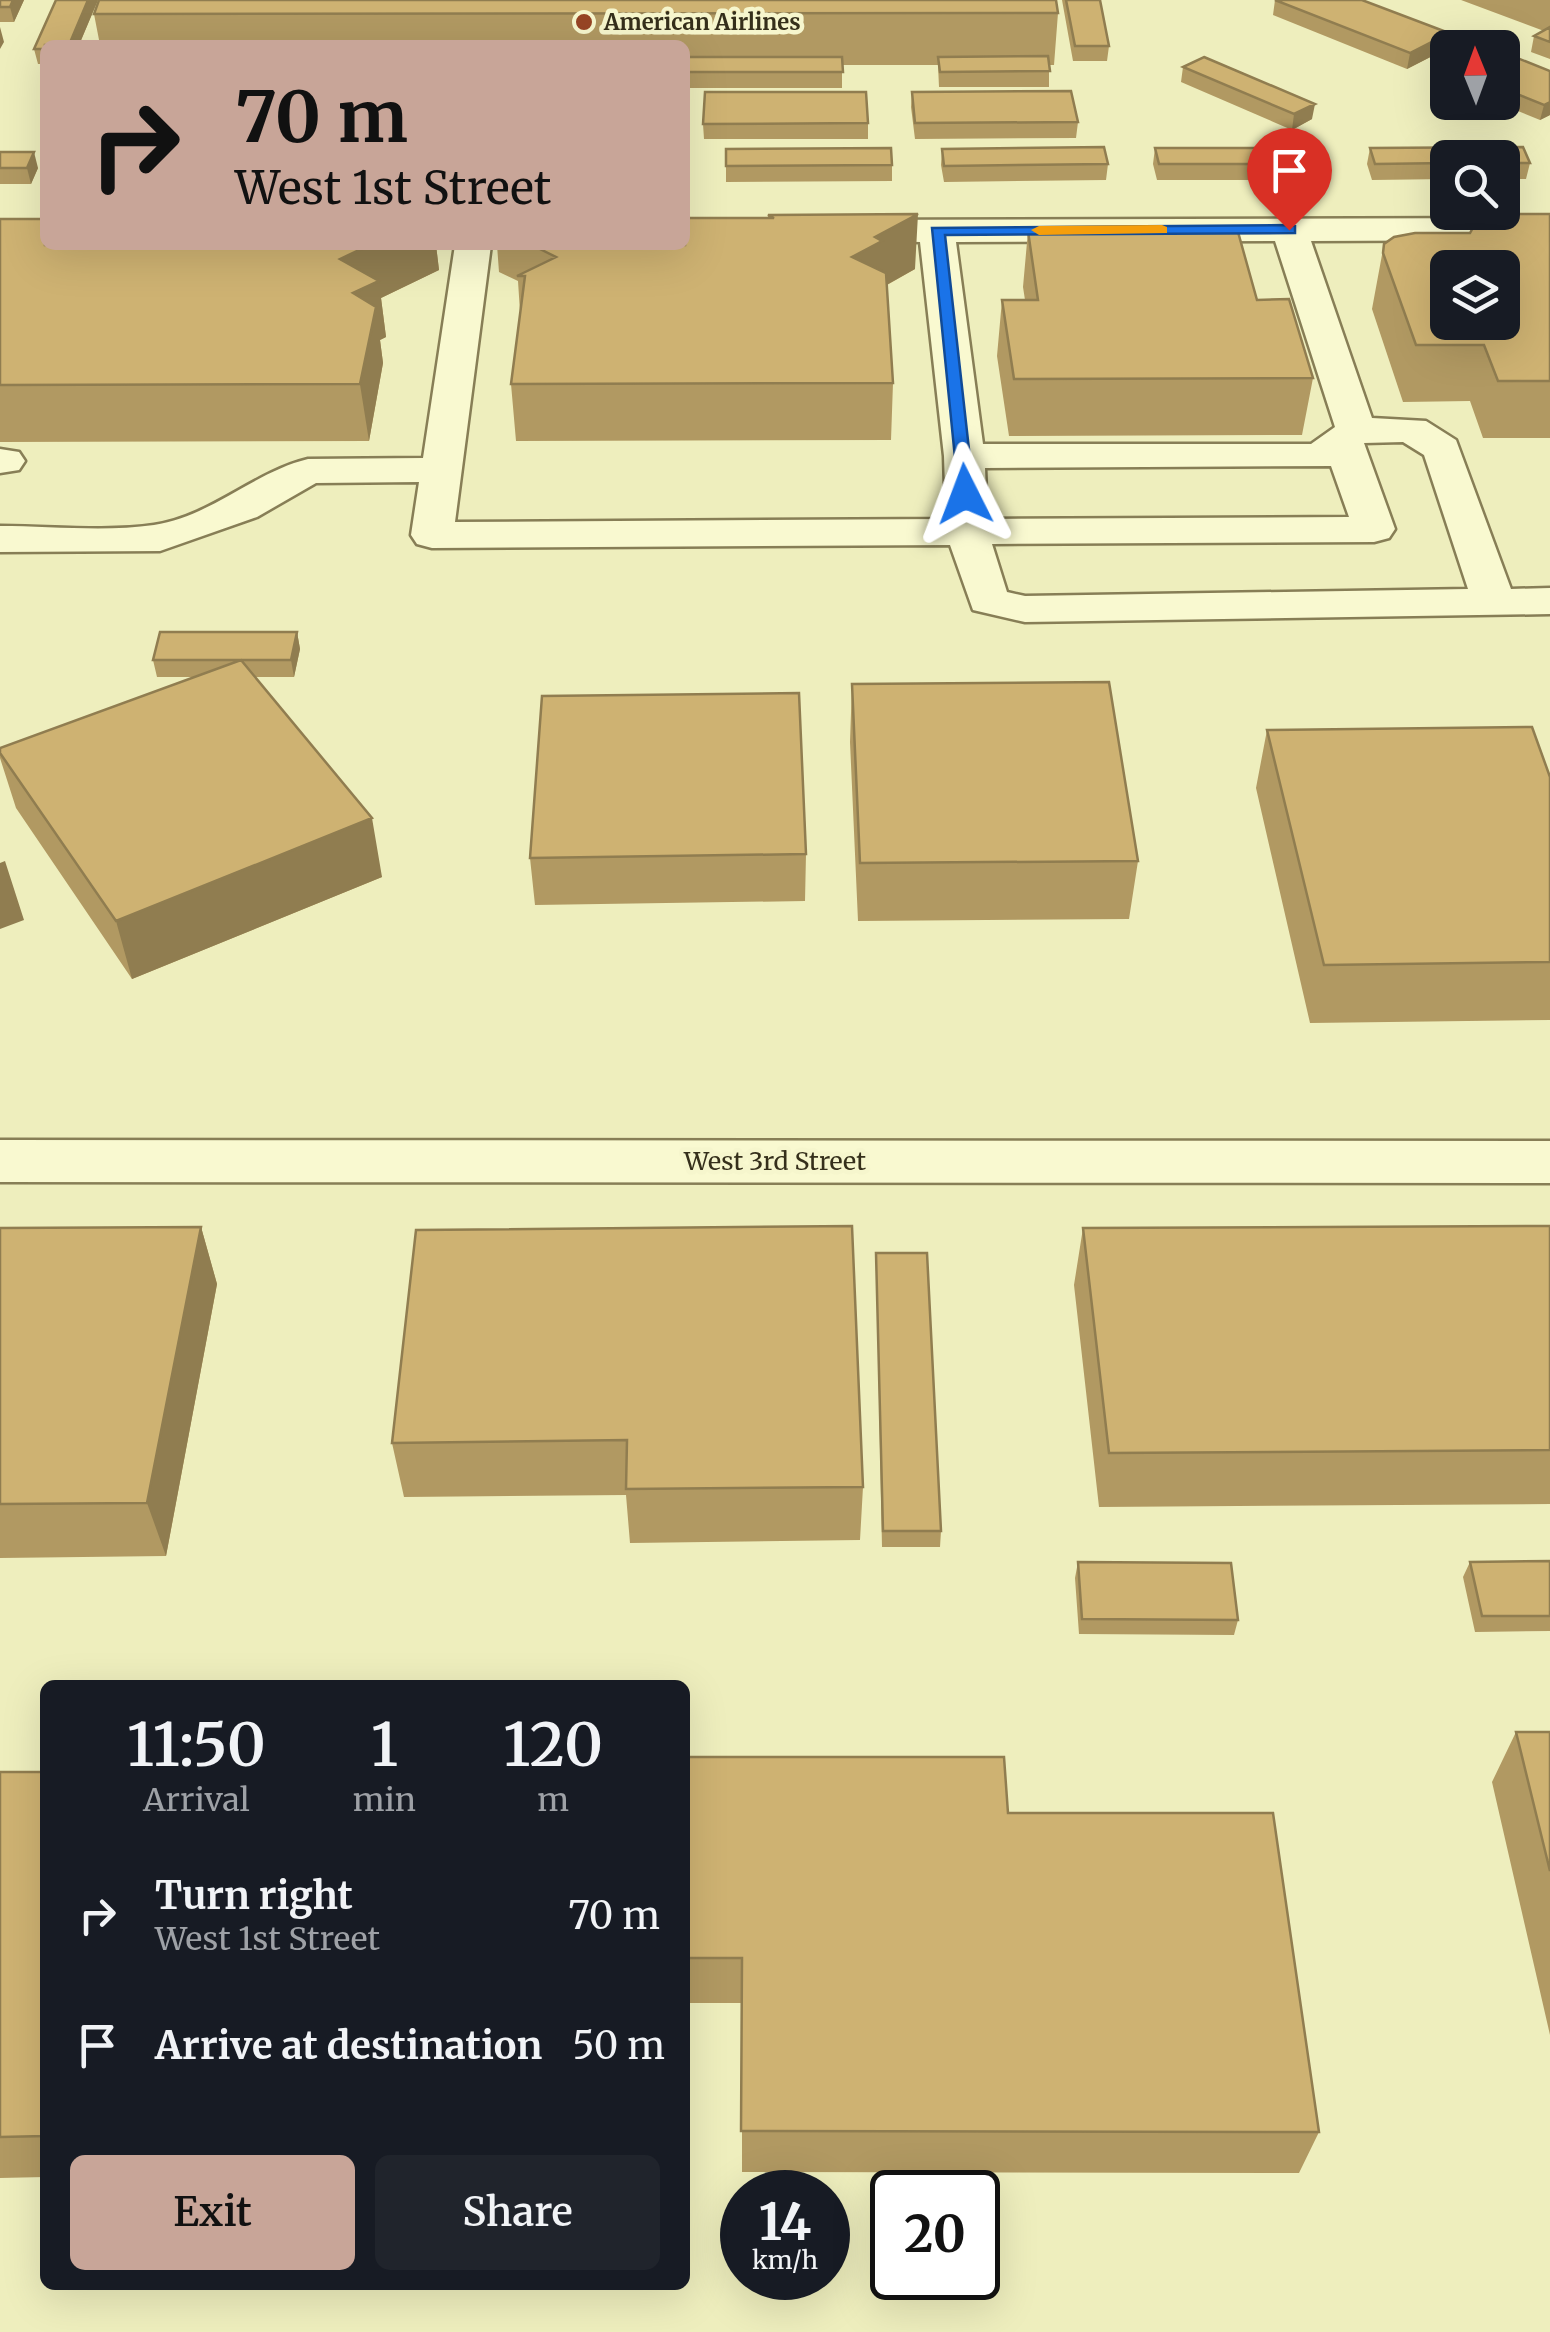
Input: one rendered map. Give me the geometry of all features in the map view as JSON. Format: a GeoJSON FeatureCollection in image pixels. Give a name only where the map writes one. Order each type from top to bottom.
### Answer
{"type":"FeatureCollection","features":[{"type":"Feature","properties":{"kind":"street"},"geometry":{"type":"LineString","coordinates":[[802,231],[1550,229]]}},
{"type":"Feature","properties":{"kind":"street"},"geometry":{"type":"LineString","coordinates":[[1289,230],[1350,435],[1394,603]]}},
{"type":"Feature","properties":{"kind":"street"},"geometry":{"type":"LineString","coordinates":[[937,231],[964,456],[966,532],[988,601],[1025,609],[1550,601]]}},
{"type":"Feature","properties":{"kind":"street"},"geometry":{"type":"LineString","coordinates":[[473,250],[432,535],[1374,529]]}},
{"type":"Feature","properties":{"kind":"street"},"geometry":{"type":"LineString","coordinates":[[964,456],[1321,456],[1350,435],[1412,430],[1442,449],[1494,602]]}},
{"type":"Feature","properties":{"kind":"street"},"geometry":{"type":"LineString","coordinates":[[0,539],[160,538],[242,508],[308,471],[442,470]]}},
{"type":"Feature","properties":{"kind":"street","name":"West 3rd Street"},"geometry":{"type":"LineString","coordinates":[[0,1161],[1550,1162]]}},
{"type":"Feature","properties":{"kind":"building"},"geometry":{"type":"Polygon","coordinates":[[[0,0],[13,0],[10,7],[0,7],[0,0]]]}},
{"type":"Feature","properties":{"kind":"building"},"geometry":{"type":"Polygon","coordinates":[[[56,0],[88,0],[71,40],[40,40],[40,49],[34,49],[56,0]]]}},
{"type":"Feature","properties":{"kind":"building"},"geometry":{"type":"Polygon","coordinates":[[[99,0],[1056,0],[1058,13],[94,14],[99,0]]]}},
{"type":"Feature","properties":{"kind":"building"},"geometry":{"type":"Polygon","coordinates":[[[1066,0],[1100,0],[1109,46],[1075,46],[1066,0]]]}},
{"type":"Feature","properties":{"kind":"building"},"geometry":{"type":"Polygon","coordinates":[[[1275,0],[1362,0],[1441,30],[1430,30],[1430,43],[1410,53],[1275,0]]]}},
{"type":"Feature","properties":{"kind":"building"},"geometry":{"type":"Polygon","coordinates":[[[1550,27],[1550,42],[1534,36],[1550,27]]]}},
{"type":"Feature","properties":{"kind":"building"},"geometry":{"type":"Polygon","coordinates":[[[1048,56],[1050,71],[940,72],[938,57],[1048,56]]]}},
{"type":"Feature","properties":{"kind":"building"},"geometry":{"type":"Polygon","coordinates":[[[690,57],[842,57],[843,72],[690,72],[690,57]]]}},
{"type":"Feature","properties":{"kind":"building"},"geometry":{"type":"Polygon","coordinates":[[[1204,57],[1315,104],[1294,114],[1183,67],[1204,57]]]}},
{"type":"Feature","properties":{"kind":"building"},"geometry":{"type":"Polygon","coordinates":[[[1520,59],[1550,71],[1550,102],[1544,105],[1520,95],[1520,59]]]}},
{"type":"Feature","properties":{"kind":"building"},"geometry":{"type":"Polygon","coordinates":[[[1071,91],[1078,122],[915,123],[912,92],[1071,91]]]}},
{"type":"Feature","properties":{"kind":"building"},"geometry":{"type":"Polygon","coordinates":[[[705,92],[866,92],[868,123],[703,124],[705,92]]]}},
{"type":"Feature","properties":{"kind":"building"},"geometry":{"type":"Polygon","coordinates":[[[1104,147],[1108,164],[944,166],[942,149],[1104,147]]]}},
{"type":"Feature","properties":{"kind":"building"},"geometry":{"type":"Polygon","coordinates":[[[1523,147],[1530,163],[1520,163],[1523,147]]]}},
{"type":"Feature","properties":{"kind":"building"},"geometry":{"type":"Polygon","coordinates":[[[891,148],[892,165],[726,166],[726,149],[891,148]]]}},
{"type":"Feature","properties":{"kind":"building"},"geometry":{"type":"Polygon","coordinates":[[[1155,148],[1318,148],[1324,164],[1159,164],[1155,148]]]}},
{"type":"Feature","properties":{"kind":"building"},"geometry":{"type":"Polygon","coordinates":[[[1370,148],[1430,148],[1430,163],[1375,164],[1370,148]]]}},
{"type":"Feature","properties":{"kind":"building"},"geometry":{"type":"Polygon","coordinates":[[[0,152],[34,152],[27,168],[0,168],[0,152]]]}},
{"type":"Feature","properties":{"kind":"building"},"geometry":{"type":"Polygon","coordinates":[[[918,214],[875,237],[882,241],[852,257],[886,273],[893,383],[511,384],[525,276],[517,276],[556,257],[542,250],[690,250],[690,218],[774,218],[768,215],[918,214]]]}},
{"type":"Feature","properties":{"kind":"building"},"geometry":{"type":"Polygon","coordinates":[[[1520,214],[1550,214],[1550,381],[1498,381],[1484,345],[1416,345],[1383,253],[1384,244],[1394,237],[1415,233],[1520,230],[1520,214]]]}},
{"type":"Feature","properties":{"kind":"building"},"geometry":{"type":"Polygon","coordinates":[[[0,219],[40,219],[40,250],[359,250],[340,259],[379,281],[353,293],[376,307],[360,384],[0,385],[0,219]]]}},
{"type":"Feature","properties":{"kind":"building"},"geometry":{"type":"Polygon","coordinates":[[[1229,228],[1238,232],[1257,300],[1289,299],[1313,378],[1014,379],[1002,300],[1038,300],[1028,231],[1229,228]]]}},
{"type":"Feature","properties":{"kind":"building"},"geometry":{"type":"Polygon","coordinates":[[[160,632],[297,632],[291,660],[153,660],[160,632]]]}},
{"type":"Feature","properties":{"kind":"building"},"geometry":{"type":"Polygon","coordinates":[[[241,660],[372,818],[116,921],[0,748],[241,660]]]}},
{"type":"Feature","properties":{"kind":"building"},"geometry":{"type":"Polygon","coordinates":[[[1109,682],[1138,861],[860,863],[852,684],[1109,682]]]}},
{"type":"Feature","properties":{"kind":"building"},"geometry":{"type":"Polygon","coordinates":[[[799,693],[806,854],[530,858],[542,696],[799,693]]]}},
{"type":"Feature","properties":{"kind":"building"},"geometry":{"type":"Polygon","coordinates":[[[1532,727],[1550,777],[1550,962],[1324,965],[1267,730],[1532,727]]]}},
{"type":"Feature","properties":{"kind":"building"},"geometry":{"type":"Polygon","coordinates":[[[852,1226],[863,1487],[626,1489],[627,1440],[392,1443],[416,1230],[852,1226]]]}},
{"type":"Feature","properties":{"kind":"building"},"geometry":{"type":"Polygon","coordinates":[[[1550,1226],[1550,1450],[1109,1453],[1083,1228],[1550,1226]]]}},
{"type":"Feature","properties":{"kind":"building"},"geometry":{"type":"Polygon","coordinates":[[[201,1227],[147,1503],[0,1504],[0,1228],[201,1227]]]}},
{"type":"Feature","properties":{"kind":"building"},"geometry":{"type":"Polygon","coordinates":[[[876,1253],[927,1253],[941,1531],[883,1531],[876,1253]]]}},
{"type":"Feature","properties":{"kind":"building"},"geometry":{"type":"Polygon","coordinates":[[[1550,1561],[1550,1616],[1482,1616],[1470,1562],[1550,1561]]]}},
{"type":"Feature","properties":{"kind":"building"},"geometry":{"type":"Polygon","coordinates":[[[1078,1562],[1231,1563],[1238,1620],[1082,1619],[1078,1562]]]}},
{"type":"Feature","properties":{"kind":"building"},"geometry":{"type":"Polygon","coordinates":[[[1516,1732],[1550,1732],[1550,1871],[1516,1732]]]}},
{"type":"Feature","properties":{"kind":"building"},"geometry":{"type":"Polygon","coordinates":[[[690,1757],[1004,1757],[1008,1813],[1273,1813],[1319,2132],[741,2131],[742,1958],[690,1958],[690,1757]]]}},
{"type":"Feature","properties":{"kind":"building"},"geometry":{"type":"Polygon","coordinates":[[[0,1772],[40,1772],[40,2136],[0,2137],[0,1772]]]}},
{"type":"Feature","properties":{"kind":"slow traffic"},"geometry":{"type":"LineString","coordinates":[[1039,230],[1162,230]]}},
{"type":"Feature","properties":{"kind":"place","name":"American Airlines"},"geometry":{"type":"Point","coordinates":[584,22]}},
{"type":"Feature","properties":{"kind":"route"},"geometry":{"type":"LineString","coordinates":[[965,494],[964,456],[937,231],[1289,230]]}}]}
